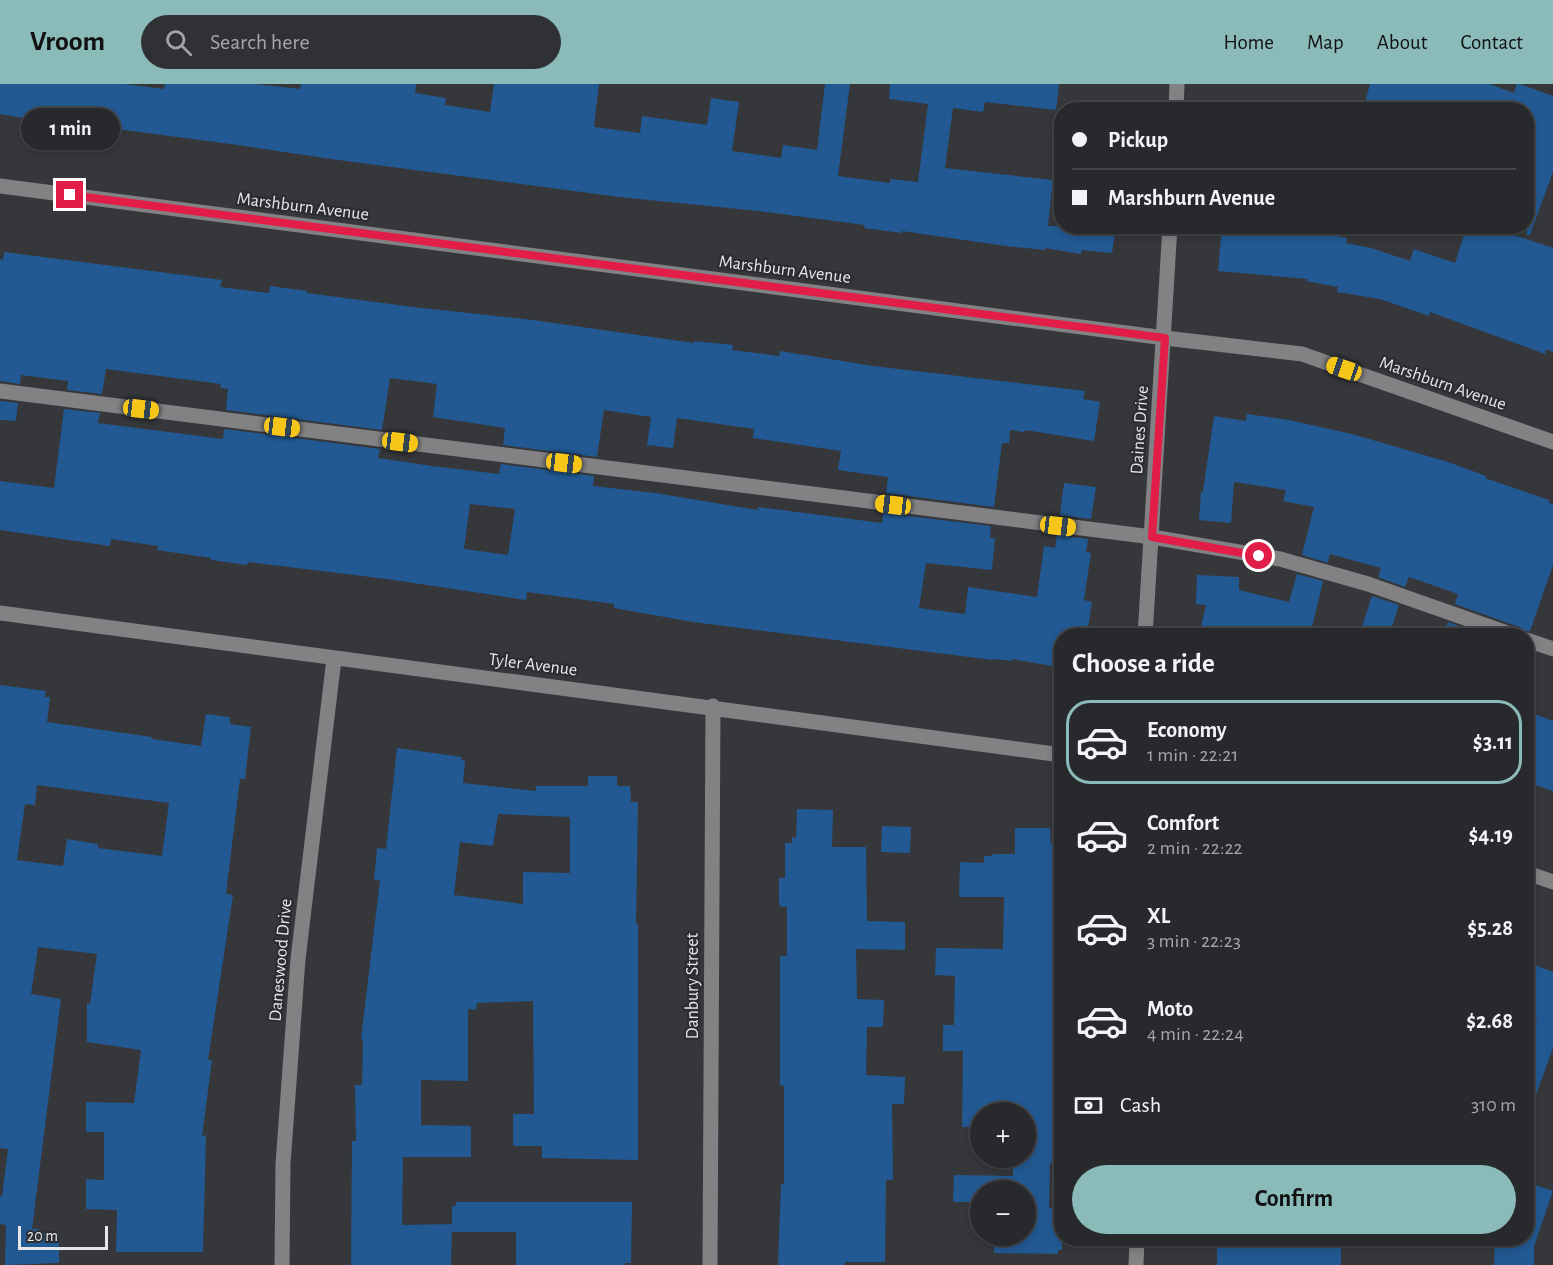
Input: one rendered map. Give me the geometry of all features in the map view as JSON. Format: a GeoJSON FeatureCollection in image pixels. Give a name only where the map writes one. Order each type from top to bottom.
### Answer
{"type":"FeatureCollection","features":[{"type":"Feature","properties":{"kind":"street"},"geometry":{"type":"LineString","coordinates":[[1176,102],[1177,84]]}},
{"type":"Feature","properties":{"kind":"street","name":"Marshburn Avenue"},"geometry":{"type":"LineString","coordinates":[[0,186],[1302,354],[1553,442]]}},
{"type":"Feature","properties":{"kind":"street","name":"Daines Drive"},"geometry":{"type":"LineString","coordinates":[[1146,628],[1170,234]]}},
{"type":"Feature","properties":{"kind":"street"},"geometry":{"type":"LineString","coordinates":[[0,391],[1152,537],[1280,559],[1368,584],[1493,628]]}},
{"type":"Feature","properties":{"kind":"street","name":"Tyler Avenue"},"geometry":{"type":"LineString","coordinates":[[0,613],[333,659],[712,706],[1054,754]]}},
{"type":"Feature","properties":{"kind":"street"},"geometry":{"type":"LineString","coordinates":[[1534,642],[1553,649]]}},
{"type":"Feature","properties":{"kind":"street","name":"Daneswood Drive"},"geometry":{"type":"LineString","coordinates":[[282,1265],[283,1164],[298,959],[333,659]]}},
{"type":"Feature","properties":{"kind":"street","name":"Danbury Street"},"geometry":{"type":"LineString","coordinates":[[710,1265],[712,706]]}},
{"type":"Feature","properties":{"kind":"street"},"geometry":{"type":"LineString","coordinates":[[1534,875],[1553,882]]}},
{"type":"Feature","properties":{"kind":"street"},"geometry":{"type":"LineString","coordinates":[[1136,1265],[1137,1246]]}},
{"type":"Feature","properties":{"kind":"building"},"geometry":{"type":"Polygon","coordinates":[[[0,84],[124,84],[164,89],[165,84],[255,84],[300,89],[301,84],[416,84],[415,93],[446,98],[445,105],[490,112],[494,84],[599,84],[594,127],[640,133],[642,116],[707,125],[711,98],[739,102],[732,151],[781,158],[783,145],[817,150],[825,84],[850,84],[838,176],[890,183],[890,179],[918,182],[928,104],[889,99],[890,84],[1059,84],[1054,110],[985,102],[983,112],[953,108],[945,168],[1053,180],[1048,226],[1054,226],[1054,234],[1115,234],[1112,253],[1082,250],[1081,254],[1045,248],[1045,250],[1006,246],[902,231],[902,233],[864,228],[865,225],[759,211],[619,197],[94,126],[94,129],[0,114],[0,84]]]}},
{"type":"Feature","properties":{"kind":"building"},"geometry":{"type":"Polygon","coordinates":[[[1370,84],[1489,84],[1514,93],[1517,84],[1520,84],[1553,96],[1553,172],[1534,224],[1534,102],[1365,102],[1370,84]]]}},
{"type":"Feature","properties":{"kind":"building"},"geometry":{"type":"Polygon","coordinates":[[[1221,234],[1332,235],[1347,238],[1346,243],[1371,248],[1410,261],[1414,249],[1455,263],[1464,234],[1511,234],[1553,248],[1553,352],[1546,349],[1545,354],[1430,312],[1429,316],[1380,299],[1337,292],[1338,287],[1306,281],[1307,279],[1218,271],[1221,234]]]}},
{"type":"Feature","properties":{"kind":"building"},"geometry":{"type":"Polygon","coordinates":[[[4,252],[222,280],[220,287],[269,293],[270,286],[307,291],[307,293],[533,320],[694,343],[694,341],[733,345],[732,350],[779,356],[780,351],[873,366],[1085,391],[1083,399],[1100,402],[1094,441],[1025,430],[1024,432],[1010,430],[1009,443],[1002,443],[994,507],[886,493],[888,477],[838,470],[841,451],[753,438],[754,429],[677,418],[673,448],[647,445],[651,417],[604,410],[597,457],[503,445],[505,428],[433,417],[437,384],[390,378],[382,430],[226,410],[228,389],[220,388],[221,384],[106,369],[102,394],[67,390],[68,381],[21,375],[20,384],[0,381],[0,259],[3,260],[4,252]]]}},
{"type":"Feature","properties":{"kind":"building"},"geometry":{"type":"Polygon","coordinates":[[[0,401],[18,403],[16,421],[0,420],[0,401]]]}},
{"type":"Feature","properties":{"kind":"building"},"geometry":{"type":"Polygon","coordinates":[[[64,409],[100,413],[98,423],[223,439],[224,429],[380,449],[378,458],[432,466],[499,474],[501,464],[594,476],[593,486],[655,493],[758,510],[758,507],[882,523],[883,513],[991,526],[990,538],[995,538],[992,570],[926,563],[919,608],[965,614],[968,587],[1037,597],[1044,546],[1055,548],[1057,535],[1088,539],[1086,552],[1091,553],[1084,600],[1092,602],[1088,628],[1054,628],[1052,666],[1012,659],[1012,661],[993,660],[693,622],[614,608],[614,604],[527,592],[526,600],[387,579],[248,562],[247,565],[211,560],[211,558],[157,550],[158,546],[111,539],[110,546],[0,530],[0,481],[54,488],[64,409]],[[470,504],[464,549],[508,555],[515,509],[470,504]]]}},
{"type":"Feature","properties":{"kind":"building"},"geometry":{"type":"Polygon","coordinates":[[[1247,414],[1289,420],[1352,434],[1448,462],[1486,476],[1485,478],[1549,500],[1549,503],[1553,504],[1553,565],[1531,628],[1520,628],[1455,604],[1458,594],[1409,577],[1405,587],[1378,577],[1381,568],[1330,554],[1328,563],[1302,555],[1314,507],[1283,501],[1286,490],[1234,482],[1231,523],[1199,520],[1201,492],[1203,492],[1214,416],[1246,421],[1247,414]]]}},
{"type":"Feature","properties":{"kind":"building"},"geometry":{"type":"Polygon","coordinates":[[[1064,483],[1096,487],[1091,519],[1060,515],[1064,483]]]}},
{"type":"Feature","properties":{"kind":"building"},"geometry":{"type":"Polygon","coordinates":[[[1297,574],[1323,581],[1312,628],[1201,628],[1206,605],[1196,604],[1197,575],[1239,577],[1239,590],[1289,602],[1297,574]]]}},
{"type":"Feature","properties":{"kind":"building"},"geometry":{"type":"Polygon","coordinates":[[[1372,596],[1399,605],[1392,628],[1362,628],[1372,596]]]}},
{"type":"Feature","properties":{"kind":"building"},"geometry":{"type":"Polygon","coordinates":[[[1448,622],[1465,628],[1446,628],[1448,622]]]}},
{"type":"Feature","properties":{"kind":"building"},"geometry":{"type":"Polygon","coordinates":[[[0,685],[46,691],[45,697],[50,697],[47,722],[201,746],[206,714],[230,717],[230,724],[251,727],[245,779],[240,779],[226,894],[233,895],[208,1060],[212,1060],[202,1136],[206,1135],[203,1252],[116,1252],[117,1210],[86,1209],[86,1179],[104,1180],[104,1132],[86,1132],[86,1102],[134,1103],[141,1050],[87,1042],[87,1003],[90,1004],[97,954],[38,947],[31,994],[61,999],[32,1229],[39,1229],[38,1233],[59,1233],[59,1263],[5,1265],[6,1225],[0,1224],[0,1196],[2,1196],[8,1149],[0,1148],[0,685]],[[37,785],[35,805],[25,804],[17,860],[63,866],[67,839],[98,844],[98,848],[162,856],[169,803],[37,785]]]}},
{"type":"Feature","properties":{"kind":"building"},"geometry":{"type":"Polygon","coordinates":[[[1534,714],[1553,721],[1553,791],[1534,784],[1534,714]]]}},
{"type":"Feature","properties":{"kind":"building"},"geometry":{"type":"Polygon","coordinates":[[[397,748],[462,757],[461,760],[465,760],[463,783],[536,791],[536,786],[588,786],[588,776],[617,776],[617,786],[630,786],[631,802],[638,802],[636,924],[638,924],[638,1160],[542,1158],[542,1146],[513,1146],[513,1114],[534,1114],[533,1001],[477,1003],[476,1010],[468,1009],[468,1081],[421,1080],[421,1125],[471,1126],[471,1157],[403,1157],[402,1225],[452,1224],[451,1265],[351,1265],[352,1141],[356,1141],[355,1085],[362,1085],[363,1040],[361,1039],[380,880],[374,880],[377,848],[386,849],[397,748]],[[498,814],[493,846],[460,842],[454,895],[523,904],[523,872],[570,873],[570,817],[498,814]]]}},
{"type":"Feature","properties":{"kind":"building"},"geometry":{"type":"Polygon","coordinates":[[[797,809],[833,810],[832,847],[866,847],[867,921],[905,922],[905,950],[856,949],[857,999],[884,1000],[883,1027],[867,1027],[866,1075],[905,1077],[904,1104],[892,1104],[893,1180],[886,1180],[885,1262],[845,1262],[845,1265],[778,1265],[781,1184],[784,1184],[784,1086],[780,1085],[780,956],[787,956],[787,907],[781,907],[779,903],[779,878],[785,878],[785,843],[792,843],[792,837],[796,838],[797,809]]]}},
{"type":"Feature","properties":{"kind":"building"},"geometry":{"type":"Polygon","coordinates":[[[882,826],[911,827],[910,853],[881,852],[882,826]]]}},
{"type":"Feature","properties":{"kind":"building"},"geometry":{"type":"Polygon","coordinates":[[[1015,828],[1050,828],[1051,844],[1054,844],[1054,1163],[1050,1163],[1049,1208],[1054,1208],[1054,1246],[1062,1246],[1058,1254],[994,1253],[994,1246],[1036,1246],[1036,1180],[970,1180],[970,1202],[953,1202],[954,1175],[1013,1176],[1013,1168],[1036,1168],[1036,1102],[970,1102],[970,1127],[962,1127],[963,1051],[943,1051],[943,1025],[954,1025],[955,976],[935,975],[936,948],[1003,949],[1004,897],[959,897],[960,862],[984,863],[984,856],[1015,854],[1015,828]]]}},
{"type":"Feature","properties":{"kind":"building"},"geometry":{"type":"Polygon","coordinates":[[[1534,965],[1553,972],[1553,1048],[1534,1100],[1534,1026],[1537,1018],[1534,1017],[1534,965]]]}},
{"type":"Feature","properties":{"kind":"building"},"geometry":{"type":"Polygon","coordinates":[[[1534,1184],[1553,1191],[1534,1246],[1534,1184]]]}},
{"type":"Feature","properties":{"kind":"building"},"geometry":{"type":"Polygon","coordinates":[[[456,1202],[632,1202],[631,1263],[625,1263],[625,1265],[516,1265],[516,1232],[452,1232],[452,1206],[456,1206],[456,1202]]]}},
{"type":"Feature","properties":{"kind":"building"},"geometry":{"type":"Polygon","coordinates":[[[1217,1246],[1341,1246],[1341,1265],[1217,1265],[1217,1246]]]}},
{"type":"Feature","properties":{"kind":"building"},"geometry":{"type":"Polygon","coordinates":[[[1495,1246],[1534,1246],[1534,1265],[1494,1265],[1495,1246]]]}},
{"type":"Feature","properties":{"kind":"route"},"geometry":{"type":"LineString","coordinates":[[70,195],[1165,338],[1152,537],[1259,556]]}}]}
